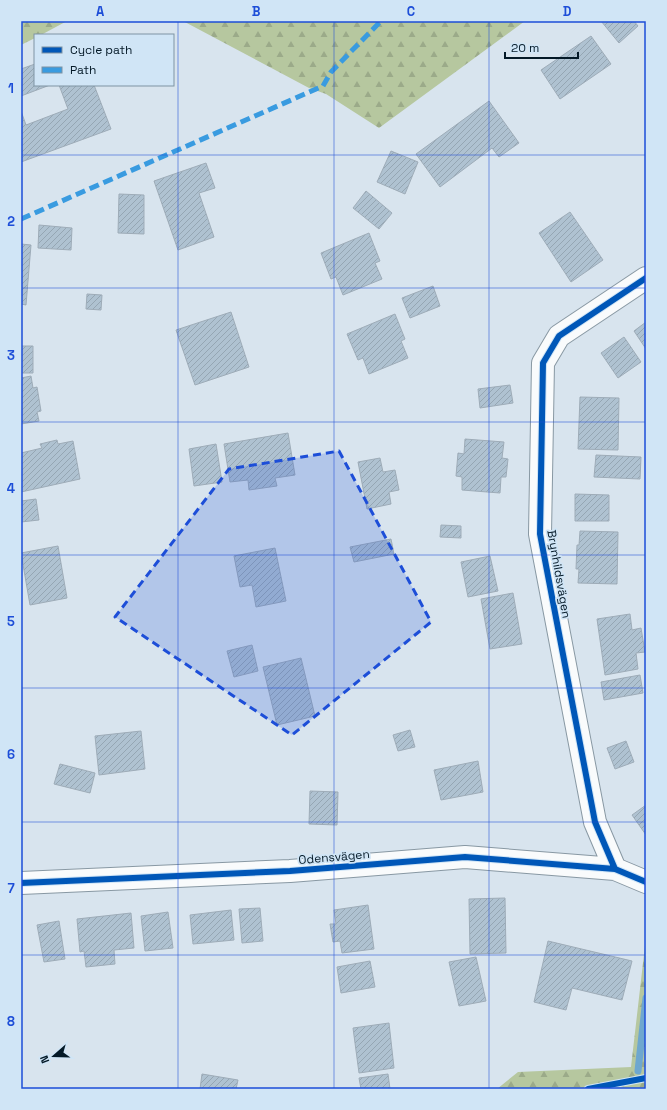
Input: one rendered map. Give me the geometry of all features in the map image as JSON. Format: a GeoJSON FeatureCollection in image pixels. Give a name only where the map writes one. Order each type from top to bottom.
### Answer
{"type":"FeatureCollection","features":[{"type":"Feature","properties":{"kind":"street","name":"Brynhildsvägen"},"geometry":{"type":"LineString","coordinates":[[615,869],[595,822],[540,534],[543,363],[559,336],[646,278]]}},
{"type":"Feature","properties":{"kind":"street","name":"Odensvägen"},"geometry":{"type":"LineString","coordinates":[[21,881],[290,871],[465,857],[615,869],[646,882]]}},
{"type":"Feature","properties":{"kind":"highlighted area"},"geometry":{"type":"Polygon","coordinates":[[[339,451],[431,622],[292,735],[115,617],[229,469],[339,451]]]}},
{"type":"Feature","properties":{"kind":"green space"},"geometry":{"type":"Polygon","coordinates":[[[21,21],[67,21],[43,34],[34,34],[34,38],[21,45],[21,21]]]}},
{"type":"Feature","properties":{"kind":"green space"},"geometry":{"type":"Polygon","coordinates":[[[183,21],[525,21],[379,128],[326,94],[309,88],[183,21]]]}},
{"type":"Feature","properties":{"kind":"green space"},"geometry":{"type":"Polygon","coordinates":[[[646,937],[646,1089],[497,1089],[518,1072],[631,1067],[646,937]]]}},
{"type":"Feature","properties":{"kind":"building"},"geometry":{"type":"Polygon","coordinates":[[[601,21],[634,21],[638,26],[619,43],[601,21]]]}},
{"type":"Feature","properties":{"kind":"building"},"geometry":{"type":"Polygon","coordinates":[[[591,36],[611,64],[560,99],[541,70],[591,36]]]}},
{"type":"Feature","properties":{"kind":"building"},"geometry":{"type":"Polygon","coordinates":[[[34,64],[34,86],[47,86],[21,96],[21,69],[34,64]]]}},
{"type":"Feature","properties":{"kind":"building"},"geometry":{"type":"Polygon","coordinates":[[[59,86],[94,86],[111,129],[21,162],[21,111],[26,125],[68,109],[59,86]]]}},
{"type":"Feature","properties":{"kind":"building"},"geometry":{"type":"Polygon","coordinates":[[[489,101],[519,143],[499,157],[492,148],[440,187],[416,154],[489,101]]]}},
{"type":"Feature","properties":{"kind":"building"},"geometry":{"type":"Polygon","coordinates":[[[391,151],[418,162],[405,194],[377,182],[391,151]]]}},
{"type":"Feature","properties":{"kind":"building"},"geometry":{"type":"Polygon","coordinates":[[[206,163],[215,188],[199,193],[214,237],[178,250],[154,181],[206,163]]]}},
{"type":"Feature","properties":{"kind":"building"},"geometry":{"type":"Polygon","coordinates":[[[366,191],[392,213],[379,229],[353,208],[366,191]]]}},
{"type":"Feature","properties":{"kind":"building"},"geometry":{"type":"Polygon","coordinates":[[[119,194],[144,195],[144,234],[118,233],[119,194]]]}},
{"type":"Feature","properties":{"kind":"building"},"geometry":{"type":"Polygon","coordinates":[[[570,212],[603,260],[571,282],[539,233],[570,212]]]}},
{"type":"Feature","properties":{"kind":"building"},"geometry":{"type":"Polygon","coordinates":[[[39,225],[72,228],[71,250],[38,248],[39,225]]]}},
{"type":"Feature","properties":{"kind":"building"},"geometry":{"type":"Polygon","coordinates":[[[369,233],[380,261],[375,263],[382,279],[343,295],[336,277],[331,279],[321,253],[369,233]]]}},
{"type":"Feature","properties":{"kind":"building"},"geometry":{"type":"Polygon","coordinates":[[[21,244],[31,245],[26,305],[21,304],[21,244]]]}},
{"type":"Feature","properties":{"kind":"building"},"geometry":{"type":"Polygon","coordinates":[[[433,286],[440,306],[410,318],[402,298],[433,286]]]}},
{"type":"Feature","properties":{"kind":"building"},"geometry":{"type":"Polygon","coordinates":[[[87,294],[102,295],[101,310],[86,309],[87,294]]]}},
{"type":"Feature","properties":{"kind":"building"},"geometry":{"type":"Polygon","coordinates":[[[231,312],[249,367],[195,385],[176,330],[231,312]]]}},
{"type":"Feature","properties":{"kind":"building"},"geometry":{"type":"Polygon","coordinates":[[[395,314],[405,339],[401,341],[408,358],[369,374],[363,358],[358,360],[347,334],[395,314]]]}},
{"type":"Feature","properties":{"kind":"building"},"geometry":{"type":"Polygon","coordinates":[[[646,322],[646,349],[634,331],[646,322]]]}},
{"type":"Feature","properties":{"kind":"building"},"geometry":{"type":"Polygon","coordinates":[[[624,337],[641,362],[618,378],[601,353],[624,337]]]}},
{"type":"Feature","properties":{"kind":"building"},"geometry":{"type":"Polygon","coordinates":[[[21,346],[33,346],[33,373],[21,373],[21,346]]]}},
{"type":"Feature","properties":{"kind":"building"},"geometry":{"type":"Polygon","coordinates":[[[31,376],[33,388],[37,387],[41,411],[37,412],[39,421],[21,424],[21,378],[31,376]]]}},
{"type":"Feature","properties":{"kind":"building"},"geometry":{"type":"Polygon","coordinates":[[[510,385],[513,403],[480,408],[478,389],[510,385]]]}},
{"type":"Feature","properties":{"kind":"building"},"geometry":{"type":"Polygon","coordinates":[[[580,397],[619,398],[618,450],[578,449],[580,397]]]}},
{"type":"Feature","properties":{"kind":"building"},"geometry":{"type":"Polygon","coordinates":[[[288,433],[295,475],[275,478],[277,486],[249,490],[248,480],[230,482],[224,444],[288,433]]]}},
{"type":"Feature","properties":{"kind":"building"},"geometry":{"type":"Polygon","coordinates":[[[465,439],[504,442],[502,458],[508,459],[506,477],[501,477],[500,493],[462,490],[462,477],[456,476],[458,453],[464,454],[465,439]]]}},
{"type":"Feature","properties":{"kind":"building"},"geometry":{"type":"Polygon","coordinates":[[[57,440],[58,444],[73,441],[80,479],[21,492],[21,453],[42,448],[40,444],[57,440]]]}},
{"type":"Feature","properties":{"kind":"building"},"geometry":{"type":"Polygon","coordinates":[[[216,444],[222,482],[194,486],[189,449],[216,444]]]}},
{"type":"Feature","properties":{"kind":"building"},"geometry":{"type":"Polygon","coordinates":[[[596,455],[641,457],[640,479],[594,477],[596,455]]]}},
{"type":"Feature","properties":{"kind":"building"},"geometry":{"type":"Polygon","coordinates":[[[380,458],[383,472],[395,470],[399,490],[389,492],[391,504],[367,509],[358,462],[380,458]]]}},
{"type":"Feature","properties":{"kind":"building"},"geometry":{"type":"Polygon","coordinates":[[[575,494],[609,495],[609,521],[575,521],[575,494]]]}},
{"type":"Feature","properties":{"kind":"building"},"geometry":{"type":"Polygon","coordinates":[[[36,499],[39,520],[21,522],[21,501],[36,499]]]}},
{"type":"Feature","properties":{"kind":"building"},"geometry":{"type":"Polygon","coordinates":[[[441,525],[461,526],[461,538],[440,537],[441,525]]]}},
{"type":"Feature","properties":{"kind":"building"},"geometry":{"type":"Polygon","coordinates":[[[580,531],[618,532],[617,584],[578,583],[579,569],[576,569],[577,545],[579,545],[580,531]]]}},
{"type":"Feature","properties":{"kind":"building"},"geometry":{"type":"Polygon","coordinates":[[[391,539],[394,554],[354,562],[350,547],[391,539]]]}},
{"type":"Feature","properties":{"kind":"building"},"geometry":{"type":"Polygon","coordinates":[[[58,546],[67,598],[30,605],[21,553],[58,546]]]}},
{"type":"Feature","properties":{"kind":"building"},"geometry":{"type":"Polygon","coordinates":[[[275,548],[286,601],[256,607],[252,585],[240,587],[234,556],[275,548]]]}},
{"type":"Feature","properties":{"kind":"building"},"geometry":{"type":"Polygon","coordinates":[[[490,556],[498,591],[468,597],[461,562],[490,556]]]}},
{"type":"Feature","properties":{"kind":"building"},"geometry":{"type":"Polygon","coordinates":[[[513,593],[522,644],[490,649],[481,599],[513,593]]]}},
{"type":"Feature","properties":{"kind":"building"},"geometry":{"type":"Polygon","coordinates":[[[630,614],[632,630],[641,628],[645,652],[636,653],[638,669],[605,675],[597,619],[630,614]]]}},
{"type":"Feature","properties":{"kind":"building"},"geometry":{"type":"Polygon","coordinates":[[[252,645],[258,671],[234,677],[227,651],[252,645]]]}},
{"type":"Feature","properties":{"kind":"building"},"geometry":{"type":"Polygon","coordinates":[[[301,658],[315,716],[277,725],[263,667],[301,658]]]}},
{"type":"Feature","properties":{"kind":"building"},"geometry":{"type":"Polygon","coordinates":[[[640,675],[643,693],[604,700],[601,682],[640,675]]]}},
{"type":"Feature","properties":{"kind":"building"},"geometry":{"type":"Polygon","coordinates":[[[410,730],[415,747],[398,751],[393,735],[410,730]]]}},
{"type":"Feature","properties":{"kind":"building"},"geometry":{"type":"Polygon","coordinates":[[[141,731],[145,769],[99,775],[95,736],[141,731]]]}},
{"type":"Feature","properties":{"kind":"building"},"geometry":{"type":"Polygon","coordinates":[[[626,741],[634,762],[615,769],[607,748],[626,741]]]}},
{"type":"Feature","properties":{"kind":"building"},"geometry":{"type":"Polygon","coordinates":[[[478,761],[483,792],[441,800],[434,770],[478,761]]]}},
{"type":"Feature","properties":{"kind":"building"},"geometry":{"type":"Polygon","coordinates":[[[60,764],[95,773],[90,793],[54,784],[60,764]]]}},
{"type":"Feature","properties":{"kind":"building"},"geometry":{"type":"Polygon","coordinates":[[[310,791],[338,792],[337,825],[309,824],[310,791]]]}},
{"type":"Feature","properties":{"kind":"building"},"geometry":{"type":"Polygon","coordinates":[[[646,805],[646,835],[632,815],[646,805]]]}},
{"type":"Feature","properties":{"kind":"building"},"geometry":{"type":"Polygon","coordinates":[[[505,898],[506,953],[470,954],[469,899],[505,898]]]}},
{"type":"Feature","properties":{"kind":"building"},"geometry":{"type":"Polygon","coordinates":[[[368,905],[374,949],[342,953],[340,941],[333,942],[330,924],[336,924],[334,910],[368,905]]]}},
{"type":"Feature","properties":{"kind":"building"},"geometry":{"type":"Polygon","coordinates":[[[260,908],[263,941],[242,943],[239,909],[260,908]]]}},
{"type":"Feature","properties":{"kind":"building"},"geometry":{"type":"Polygon","coordinates":[[[231,910],[234,940],[193,944],[190,915],[231,910]]]}},
{"type":"Feature","properties":{"kind":"building"},"geometry":{"type":"Polygon","coordinates":[[[168,912],[173,948],[145,951],[141,916],[168,912]]]}},
{"type":"Feature","properties":{"kind":"building"},"geometry":{"type":"Polygon","coordinates":[[[131,913],[134,948],[114,950],[115,964],[86,967],[84,951],[80,952],[77,919],[131,913]]]}},
{"type":"Feature","properties":{"kind":"building"},"geometry":{"type":"Polygon","coordinates":[[[59,921],[65,959],[44,962],[37,925],[59,921]]]}},
{"type":"Feature","properties":{"kind":"building"},"geometry":{"type":"Polygon","coordinates":[[[548,941],[632,961],[622,1000],[572,988],[566,1010],[534,1002],[548,941]]]}},
{"type":"Feature","properties":{"kind":"building"},"geometry":{"type":"Polygon","coordinates":[[[476,957],[486,1001],[459,1006],[449,962],[476,957]]]}},
{"type":"Feature","properties":{"kind":"building"},"geometry":{"type":"Polygon","coordinates":[[[370,961],[375,987],[341,993],[337,967],[370,961]]]}},
{"type":"Feature","properties":{"kind":"building"},"geometry":{"type":"Polygon","coordinates":[[[389,1023],[394,1068],[359,1073],[353,1028],[389,1023]]]}},
{"type":"Feature","properties":{"kind":"building"},"geometry":{"type":"Polygon","coordinates":[[[202,1074],[238,1080],[236,1089],[200,1089],[202,1074]]]}},
{"type":"Feature","properties":{"kind":"building"},"geometry":{"type":"Polygon","coordinates":[[[388,1074],[390,1089],[361,1089],[359,1078],[388,1074]]]}},
{"type":"Feature","properties":{"kind":"waterway"},"geometry":{"type":"LineString","coordinates":[[638,1071],[646,998]]}},
{"type":"Feature","properties":{"kind":"marked path"},"geometry":{"type":"LineString","coordinates":[[21,219],[323,86],[331,72],[381,21]]}},
{"type":"Feature","properties":{"kind":"cycle path"},"geometry":{"type":"LineString","coordinates":[[615,869],[595,822],[540,534],[543,363],[559,336],[646,278]]}},
{"type":"Feature","properties":{"kind":"cycle path"},"geometry":{"type":"LineString","coordinates":[[21,883],[290,871],[465,857],[615,869],[646,882]]}},
{"type":"Feature","properties":{"kind":"cycle path"},"geometry":{"type":"LineString","coordinates":[[588,1089],[646,1078]]}}]}
